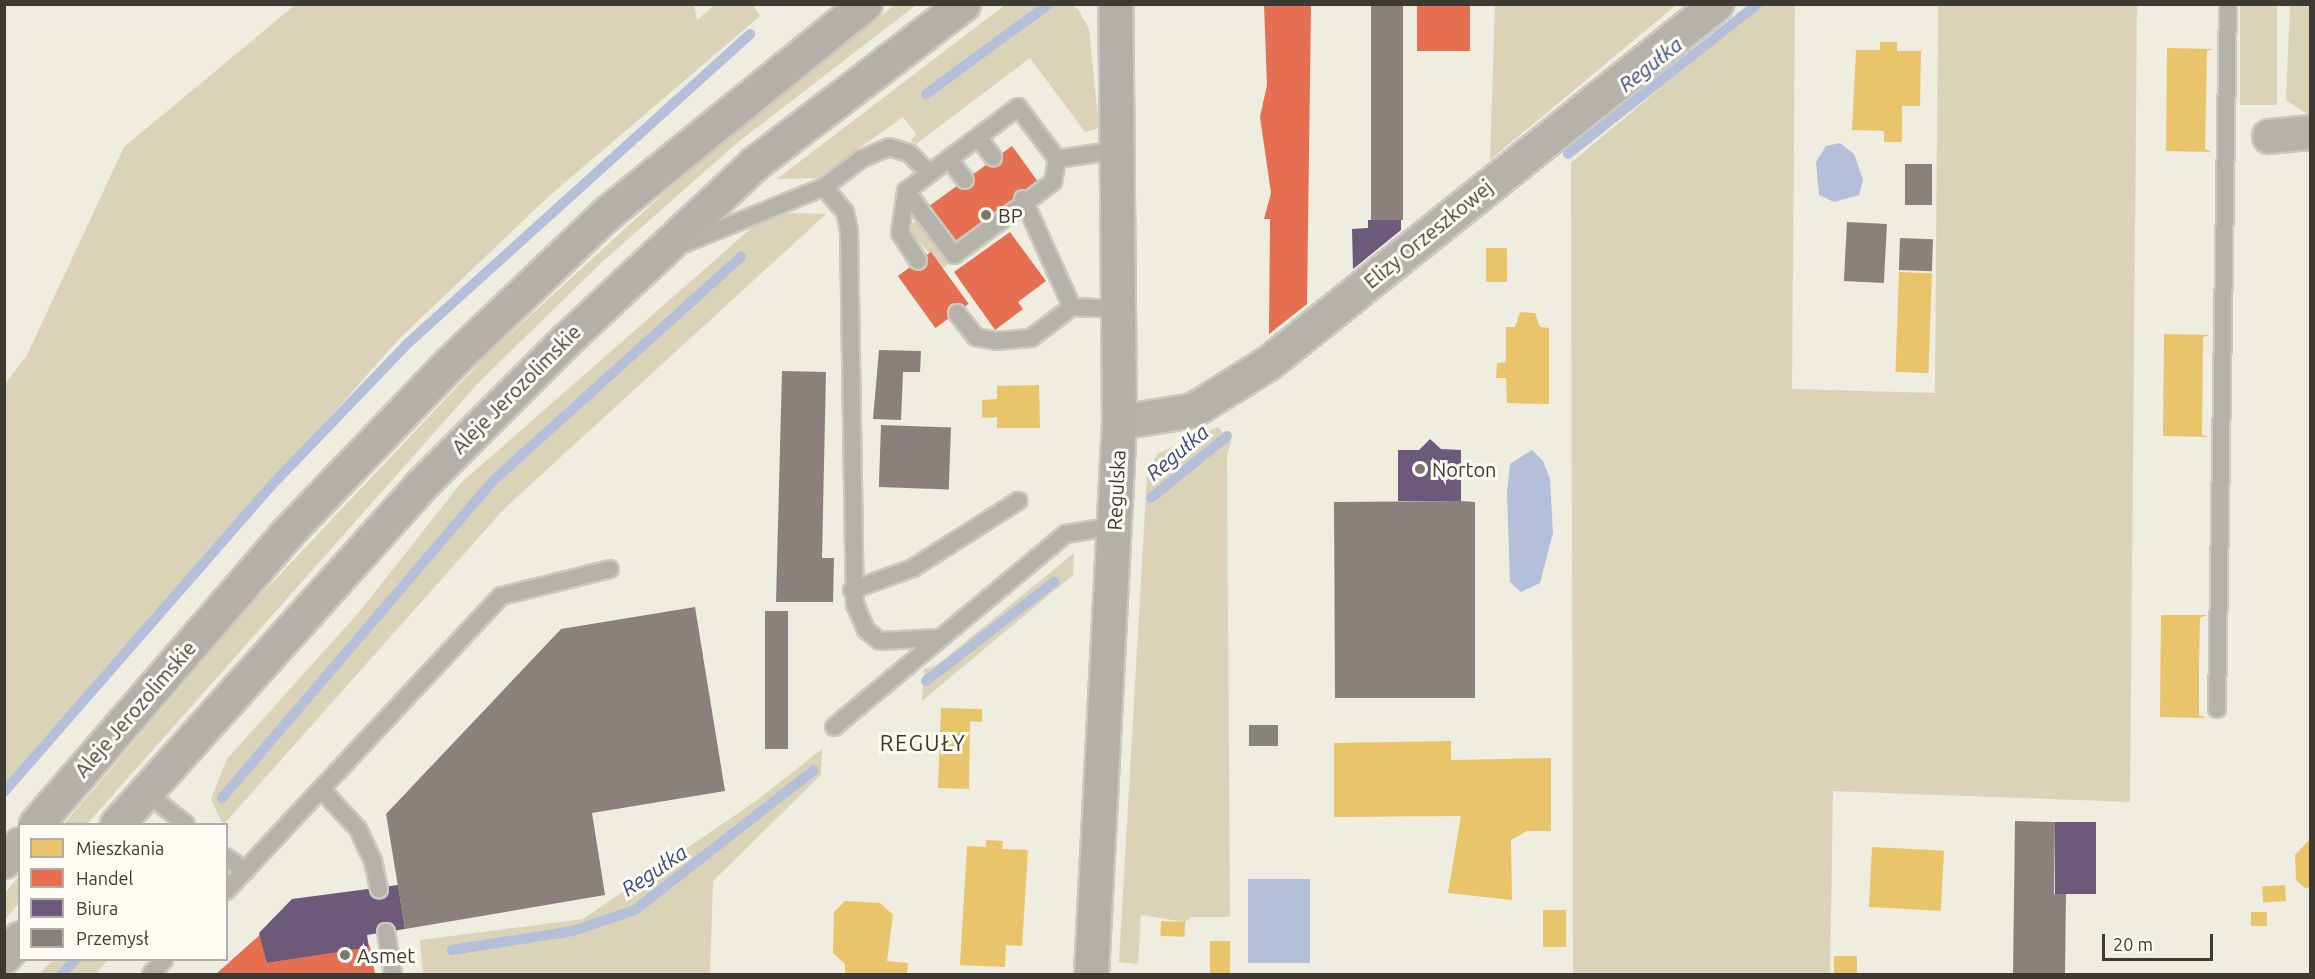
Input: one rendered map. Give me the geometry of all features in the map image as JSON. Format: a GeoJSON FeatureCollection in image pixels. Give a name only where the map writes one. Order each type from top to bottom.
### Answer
{"type":"FeatureCollection","features":[{"type":"Feature","properties":{"kind":"main road","name":"Aleje Jerozolimskie"},"geometry":{"type":"LineString","coordinates":[[38,823],[286,534],[450,363],[606,214],[864,4]]}},
{"type":"Feature","properties":{"kind":"main road","name":"Aleje Jerozolimskie"},"geometry":{"type":"LineString","coordinates":[[119,823],[451,454],[653,258],[773,149],[963,4]]}},
{"type":"Feature","properties":{"kind":"main road","name":"Regulska"},"geometry":{"type":"LineString","coordinates":[[1091,975],[1119,422],[1120,309],[1115,4]]}},
{"type":"Feature","properties":{"kind":"main road"},"geometry":{"type":"LineString","coordinates":[[4,861],[18,846]]}},
{"type":"Feature","properties":{"kind":"main road"},"geometry":{"type":"LineString","coordinates":[[4,956],[18,940]]}},
{"type":"Feature","properties":{"kind":"street","name":"Elizy Orzeszkowej"},"geometry":{"type":"LineString","coordinates":[[1119,422],[1193,410],[1268,363],[1716,4]]}},
{"type":"Feature","properties":{"kind":"street"},"geometry":{"type":"LineString","coordinates":[[2270,136],[2310,132]]}},
{"type":"Feature","properties":{"kind":"lane"},"geometry":{"type":"LineString","coordinates":[[2217,710],[2228,4]]}},
{"type":"Feature","properties":{"kind":"lane"},"geometry":{"type":"LineString","coordinates":[[906,190],[954,255],[996,221],[1053,182],[1057,159],[1018,107],[906,190],[900,233],[918,261]]}},
{"type":"Feature","properties":{"kind":"lane"},"geometry":{"type":"LineString","coordinates":[[979,138],[993,157]]}},
{"type":"Feature","properties":{"kind":"lane"},"geometry":{"type":"LineString","coordinates":[[653,258],[824,187],[861,159],[889,147],[909,153],[929,173]]}},
{"type":"Feature","properties":{"kind":"lane"},"geometry":{"type":"LineString","coordinates":[[1057,159],[1118,150]]}},
{"type":"Feature","properties":{"kind":"lane"},"geometry":{"type":"LineString","coordinates":[[949,159],[965,180]]}},
{"type":"Feature","properties":{"kind":"lane"},"geometry":{"type":"LineString","coordinates":[[824,187],[845,212],[849,231],[852,590],[866,630],[879,641],[939,638]]}},
{"type":"Feature","properties":{"kind":"lane"},"geometry":{"type":"LineString","coordinates":[[1024,201],[1072,307]]}},
{"type":"Feature","properties":{"kind":"lane"},"geometry":{"type":"LineString","coordinates":[[957,313],[980,339],[1021,341],[1072,307],[1120,309]]}},
{"type":"Feature","properties":{"kind":"lane"},"geometry":{"type":"LineString","coordinates":[[852,590],[913,568],[1018,501]]}},
{"type":"Feature","properties":{"kind":"lane"},"geometry":{"type":"LineString","coordinates":[[834,727],[1066,534],[1114,526]]}},
{"type":"Feature","properties":{"kind":"lane"},"geometry":{"type":"LineString","coordinates":[[228,889],[501,596],[610,569]]}},
{"type":"Feature","properties":{"kind":"lane"},"geometry":{"type":"LineString","coordinates":[[321,789],[358,830],[373,861],[378,889]]}},
{"type":"Feature","properties":{"kind":"lane"},"geometry":{"type":"LineString","coordinates":[[146,792],[184,823]]}},
{"type":"Feature","properties":{"kind":"lane"},"geometry":{"type":"LineString","coordinates":[[228,859],[244,871]]}},
{"type":"Feature","properties":{"kind":"lane"},"geometry":{"type":"LineString","coordinates":[[386,932],[393,975]]}},
{"type":"Feature","properties":{"kind":"lane"},"geometry":{"type":"LineString","coordinates":[[151,975],[163,961]]}},
{"type":"Feature","properties":{"kind":"shaded area"},"geometry":{"type":"Polygon","coordinates":[[[896,4],[916,5],[737,143],[601,263],[480,381],[88,823],[65,823],[254,602],[487,355],[698,162],[896,4]]]}},
{"type":"Feature","properties":{"kind":"shaded area"},"geometry":{"type":"Polygon","coordinates":[[[1495,4],[1676,5],[1490,160],[1495,4]]]}},
{"type":"Feature","properties":{"kind":"shaded area"},"geometry":{"type":"Polygon","coordinates":[[[1760,4],[1795,5],[1792,389],[1935,393],[1938,5],[2137,5],[2130,802],[1833,791],[1830,974],[1573,974],[1571,163],[1760,4]]]}},
{"type":"Feature","properties":{"kind":"shaded area"},"geometry":{"type":"Polygon","coordinates":[[[295,5],[694,5],[697,20],[715,5],[753,5],[760,16],[548,197],[399,339],[5,784],[5,384],[27,355],[124,147],[295,5]]]}},
{"type":"Feature","properties":{"kind":"shaded area"},"geometry":{"type":"Polygon","coordinates":[[[1005,5],[1071,5],[1078,9],[1089,29],[1099,128],[1085,132],[1030,58],[916,144],[911,141],[916,134],[903,117],[817,178],[777,179],[1005,5]]]}},
{"type":"Feature","properties":{"kind":"shaded area"},"geometry":{"type":"Polygon","coordinates":[[[2240,5],[2277,5],[2277,105],[2240,105],[2240,5]]]}},
{"type":"Feature","properties":{"kind":"shaded area"},"geometry":{"type":"Polygon","coordinates":[[[2290,5],[2310,5],[2310,116],[2286,100],[2290,5]]]}},
{"type":"Feature","properties":{"kind":"shaded area"},"geometry":{"type":"Polygon","coordinates":[[[790,213],[826,214],[504,509],[223,823],[211,799],[227,759],[360,611],[461,483],[756,224],[790,213]]]}},
{"type":"Feature","properties":{"kind":"shaded area"},"geometry":{"type":"Polygon","coordinates":[[[920,219],[953,260],[943,268],[911,233],[911,224],[920,219]]]}},
{"type":"Feature","properties":{"kind":"shaded area"},"geometry":{"type":"Polygon","coordinates":[[[1218,427],[1231,441],[1227,456],[1230,917],[1191,917],[1185,922],[1141,915],[1138,964],[1119,962],[1147,476],[1157,454],[1218,427]]]}},
{"type":"Feature","properties":{"kind":"shaded area"},"geometry":{"type":"Polygon","coordinates":[[[1074,553],[1073,575],[922,701],[924,669],[937,665],[1074,553]]]}},
{"type":"Feature","properties":{"kind":"shaded area"},"geometry":{"type":"Polygon","coordinates":[[[822,749],[821,775],[713,881],[710,974],[423,974],[420,940],[583,919],[756,801],[822,749]]]}},
{"type":"Feature","properties":{"kind":"shaded area"},"geometry":{"type":"Polygon","coordinates":[[[18,877],[18,904],[5,920],[5,893],[18,877]]]}},
{"type":"Feature","properties":{"kind":"shaded area"},"geometry":{"type":"Polygon","coordinates":[[[52,961],[107,961],[95,974],[39,974],[52,961]]]}},
{"type":"Feature","properties":{"kind":"water"},"geometry":{"type":"Polygon","coordinates":[[[1840,143],[1854,154],[1863,180],[1859,195],[1834,202],[1819,195],[1816,162],[1826,146],[1840,143]]]}},
{"type":"Feature","properties":{"kind":"water"},"geometry":{"type":"Polygon","coordinates":[[[1532,450],[1543,461],[1550,479],[1553,533],[1540,583],[1521,592],[1510,582],[1507,492],[1510,464],[1532,450]]]}},
{"type":"Feature","properties":{"kind":"water"},"geometry":{"type":"Polygon","coordinates":[[[1248,879],[1310,879],[1310,963],[1248,963],[1248,879]]]}},
{"type":"Feature","properties":{"kind":"building: Mieszkania"},"geometry":{"type":"Polygon","coordinates":[[[1880,42],[1897,42],[1897,51],[1921,51],[1920,106],[1902,106],[1902,142],[1884,142],[1884,131],[1852,130],[1856,50],[1880,50],[1880,42]]]}},
{"type":"Feature","properties":{"kind":"building: Mieszkania"},"geometry":{"type":"Polygon","coordinates":[[[2167,48],[2213,49],[2207,51],[2205,149],[2212,152],[2166,151],[2167,48]]]}},
{"type":"Feature","properties":{"kind":"building: Mieszkania"},"geometry":{"type":"Polygon","coordinates":[[[1486,248],[1507,248],[1507,282],[1486,282],[1486,248]]]}},
{"type":"Feature","properties":{"kind":"building: Mieszkania"},"geometry":{"type":"Polygon","coordinates":[[[1899,272],[1932,273],[1928,373],[1896,372],[1899,272]]]}},
{"type":"Feature","properties":{"kind":"building: Mieszkania"},"geometry":{"type":"Polygon","coordinates":[[[1520,312],[1535,313],[1540,327],[1549,328],[1549,404],[1507,403],[1506,378],[1496,378],[1497,363],[1506,362],[1506,327],[1515,327],[1520,312]]]}},
{"type":"Feature","properties":{"kind":"building: Mieszkania"},"geometry":{"type":"Polygon","coordinates":[[[2164,334],[2210,335],[2203,337],[2202,435],[2209,437],[2163,436],[2164,334]]]}},
{"type":"Feature","properties":{"kind":"building: Mieszkania"},"geometry":{"type":"Polygon","coordinates":[[[1039,385],[1040,428],[997,428],[997,417],[982,418],[982,400],[997,399],[997,386],[1039,385]]]}},
{"type":"Feature","properties":{"kind":"building: Mieszkania"},"geometry":{"type":"Polygon","coordinates":[[[2161,615],[2207,615],[2200,618],[2199,667],[2199,715],[2206,718],[2160,717],[2161,615]]]}},
{"type":"Feature","properties":{"kind":"building: Mieszkania"},"geometry":{"type":"Polygon","coordinates":[[[941,708],[982,709],[982,722],[970,721],[969,789],[938,788],[941,708]]]}},
{"type":"Feature","properties":{"kind":"building: Mieszkania"},"geometry":{"type":"Polygon","coordinates":[[[1451,741],[1451,760],[1551,758],[1551,831],[1527,831],[1511,840],[1512,900],[1448,893],[1461,816],[1334,817],[1334,743],[1451,741]]]}},
{"type":"Feature","properties":{"kind":"building: Mieszkania"},"geometry":{"type":"Polygon","coordinates":[[[2310,839],[2310,887],[2305,888],[2296,880],[2295,855],[2310,839]]]}},
{"type":"Feature","properties":{"kind":"building: Mieszkania"},"geometry":{"type":"Polygon","coordinates":[[[986,840],[1003,841],[1002,849],[1028,850],[1022,946],[1006,945],[1005,967],[960,965],[967,846],[986,847],[986,840]]]}},
{"type":"Feature","properties":{"kind":"building: Mieszkania"},"geometry":{"type":"Polygon","coordinates":[[[1872,847],[1944,851],[1941,911],[1869,907],[1872,847]]]}},
{"type":"Feature","properties":{"kind":"building: Mieszkania"},"geometry":{"type":"Polygon","coordinates":[[[2285,885],[2286,901],[2263,903],[2262,887],[2285,885]]]}},
{"type":"Feature","properties":{"kind":"building: Mieszkania"},"geometry":{"type":"Polygon","coordinates":[[[845,901],[880,903],[893,915],[887,961],[908,963],[907,974],[845,974],[845,964],[833,953],[834,912],[845,901]]]}},
{"type":"Feature","properties":{"kind":"building: Mieszkania"},"geometry":{"type":"Polygon","coordinates":[[[1543,910],[1566,910],[1566,947],[1543,947],[1543,910]]]}},
{"type":"Feature","properties":{"kind":"building: Mieszkania"},"geometry":{"type":"Polygon","coordinates":[[[2251,912],[2267,912],[2267,926],[2251,926],[2251,912]]]}},
{"type":"Feature","properties":{"kind":"building: Mieszkania"},"geometry":{"type":"Polygon","coordinates":[[[1161,921],[1185,922],[1184,937],[1160,936],[1161,921]]]}},
{"type":"Feature","properties":{"kind":"building: Mieszkania"},"geometry":{"type":"Polygon","coordinates":[[[1210,941],[1230,941],[1230,974],[1210,974],[1210,941]]]}},
{"type":"Feature","properties":{"kind":"building: Mieszkania"},"geometry":{"type":"Polygon","coordinates":[[[1834,956],[1857,956],[1857,974],[1834,974],[1834,956]]]}},
{"type":"Feature","properties":{"kind":"building: Handel"},"geometry":{"type":"Polygon","coordinates":[[[1264,4],[1311,4],[1307,304],[1269,334],[1270,219],[1264,219],[1271,193],[1260,117],[1267,85],[1264,4]]]}},
{"type":"Feature","properties":{"kind":"building: Handel"},"geometry":{"type":"Polygon","coordinates":[[[1417,4],[1470,4],[1470,51],[1417,51],[1417,4]]]}},
{"type":"Feature","properties":{"kind":"building: Handel"},"geometry":{"type":"Polygon","coordinates":[[[1012,146],[1040,184],[951,248],[924,210],[1012,146]]]}},
{"type":"Feature","properties":{"kind":"building: Handel"},"geometry":{"type":"Polygon","coordinates":[[[1010,232],[1046,281],[1018,302],[1023,309],[995,330],[954,272],[1010,232]]]}},
{"type":"Feature","properties":{"kind":"building: Handel"},"geometry":{"type":"Polygon","coordinates":[[[931,252],[969,304],[935,328],[898,276],[931,252]]]}},
{"type":"Feature","properties":{"kind":"building: Handel","name":"Asmet"},"geometry":{"type":"Polygon","coordinates":[[[262,933],[267,963],[370,946],[375,974],[216,974],[262,933]]]}},
{"type":"Feature","properties":{"kind":"building: Biura"},"geometry":{"type":"Polygon","coordinates":[[[1401,219],[1401,230],[1353,269],[1352,229],[1368,228],[1368,220],[1401,219]]]}},
{"type":"Feature","properties":{"kind":"building: Biura"},"geometry":{"type":"Polygon","coordinates":[[[1430,439],[1441,449],[1461,450],[1461,501],[1398,501],[1398,450],[1419,450],[1430,439]]]}},
{"type":"Feature","properties":{"kind":"building: Biura"},"geometry":{"type":"Polygon","coordinates":[[[2055,822],[2096,822],[2096,894],[2055,894],[2055,822]]]}},
{"type":"Feature","properties":{"kind":"building: Biura"},"geometry":{"type":"Polygon","coordinates":[[[398,885],[405,929],[367,935],[369,947],[267,963],[259,933],[292,899],[398,885]]]}},
{"type":"Feature","properties":{"kind":"building: Przemysł"},"geometry":{"type":"Polygon","coordinates":[[[1371,4],[1403,4],[1403,220],[1371,220],[1371,4]]]}},
{"type":"Feature","properties":{"kind":"building: Przemysł"},"geometry":{"type":"Polygon","coordinates":[[[1905,164],[1932,164],[1932,205],[1905,205],[1905,164]]]}},
{"type":"Feature","properties":{"kind":"building: Przemysł"},"geometry":{"type":"Polygon","coordinates":[[[1847,222],[1887,224],[1884,283],[1844,281],[1847,222]]]}},
{"type":"Feature","properties":{"kind":"building: Przemysł"},"geometry":{"type":"Polygon","coordinates":[[[1900,238],[1933,239],[1932,271],[1899,270],[1900,238]]]}},
{"type":"Feature","properties":{"kind":"building: Przemysł"},"geometry":{"type":"Polygon","coordinates":[[[879,350],[921,351],[920,372],[903,372],[901,420],[873,419],[879,350]]]}},
{"type":"Feature","properties":{"kind":"building: Przemysł"},"geometry":{"type":"Polygon","coordinates":[[[782,371],[826,372],[822,558],[834,558],[833,602],[776,602],[782,371]]]}},
{"type":"Feature","properties":{"kind":"building: Przemysł"},"geometry":{"type":"Polygon","coordinates":[[[881,425],[951,427],[949,489],[879,487],[881,425]]]}},
{"type":"Feature","properties":{"kind":"building: Przemysł"},"geometry":{"type":"Polygon","coordinates":[[[1334,502],[1475,502],[1475,698],[1335,698],[1334,502]]]}},
{"type":"Feature","properties":{"kind":"building: Przemysł"},"geometry":{"type":"Polygon","coordinates":[[[695,607],[725,791],[592,813],[605,895],[405,929],[386,814],[561,629],[695,607]]]}},
{"type":"Feature","properties":{"kind":"building: Przemysł"},"geometry":{"type":"Polygon","coordinates":[[[765,611],[788,611],[788,749],[765,749],[765,611]]]}},
{"type":"Feature","properties":{"kind":"building: Przemysł"},"geometry":{"type":"Polygon","coordinates":[[[1249,725],[1278,725],[1278,746],[1249,746],[1249,725]]]}},
{"type":"Feature","properties":{"kind":"building: Przemysł"},"geometry":{"type":"Polygon","coordinates":[[[2015,821],[2055,822],[2054,894],[2066,894],[2065,974],[2013,974],[2015,821]]]}},
{"type":"Feature","properties":{"kind":"waterway"},"geometry":{"type":"LineString","coordinates":[[926,94],[1049,4]]}},
{"type":"Feature","properties":{"kind":"waterway","name":"Regułka"},"geometry":{"type":"LineString","coordinates":[[1568,154],[1757,4]]}},
{"type":"Feature","properties":{"kind":"waterway"},"geometry":{"type":"LineString","coordinates":[[4,792],[271,486],[406,345],[750,34]]}},
{"type":"Feature","properties":{"kind":"waterway"},"geometry":{"type":"LineString","coordinates":[[222,798],[494,480],[741,257]]}},
{"type":"Feature","properties":{"kind":"waterway","name":"Regułka"},"geometry":{"type":"LineString","coordinates":[[1151,498],[1227,436]]}},
{"type":"Feature","properties":{"kind":"waterway","name":"Regułka"},"geometry":{"type":"LineString","coordinates":[[926,681],[1054,582]]}},
{"type":"Feature","properties":{"kind":"waterway","name":"Regułka"},"geometry":{"type":"LineString","coordinates":[[452,950],[573,931],[635,910],[814,770]]}},
{"type":"Feature","properties":{"kind":"waterway"},"geometry":{"type":"LineString","coordinates":[[62,974],[74,961]]}},
{"type":"Feature","properties":{"kind":"place","name":"BP"},"geometry":{"type":"Point","coordinates":[986,215]}},
{"type":"Feature","properties":{"kind":"place","name":"Norton"},"geometry":{"type":"Point","coordinates":[1420,469]}},
{"type":"Feature","properties":{"kind":"place","name":"Asmet"},"geometry":{"type":"Point","coordinates":[345,955]}},
{"type":"Feature","properties":{"kind":"district","name":"REGUŁY"},"geometry":{"type":"Point","coordinates":[923,743]}}]}
